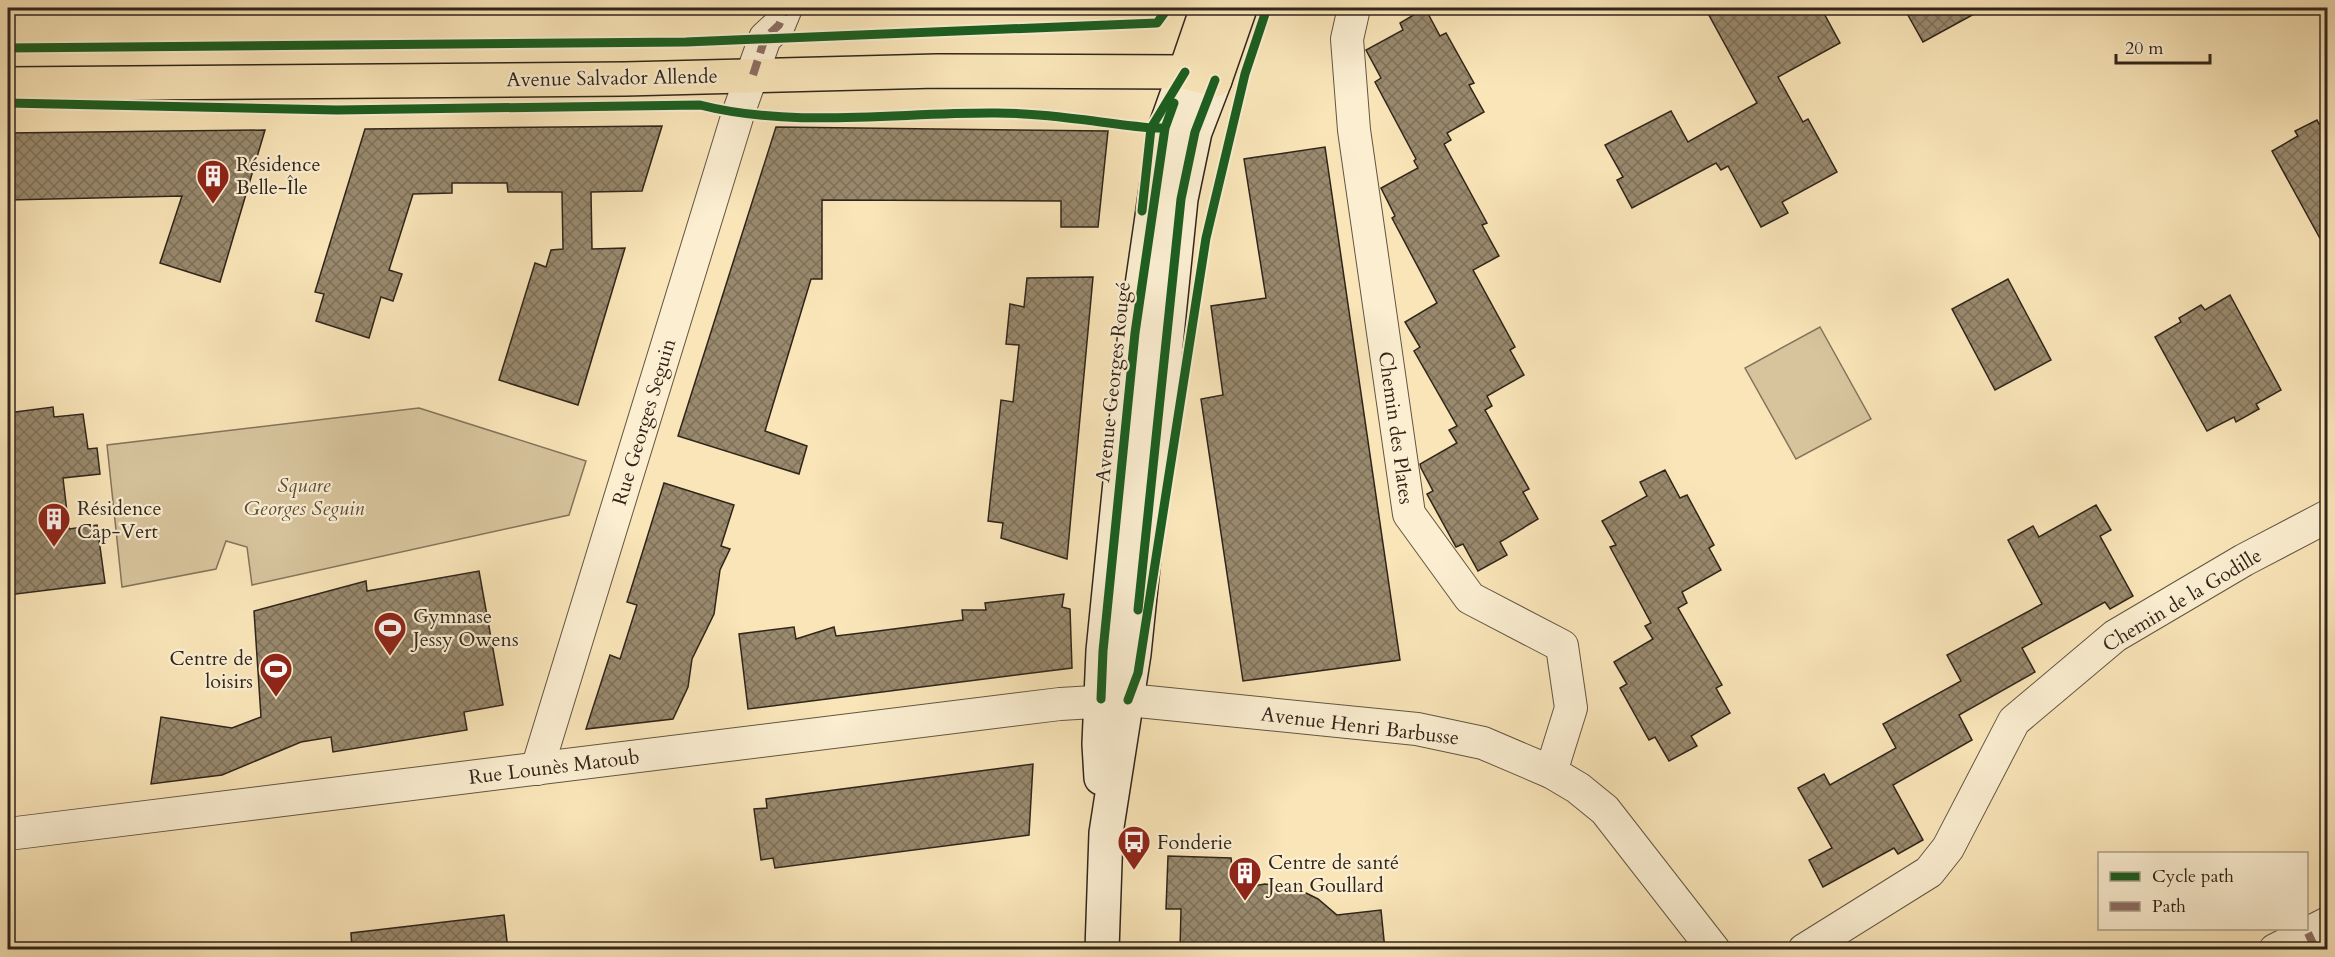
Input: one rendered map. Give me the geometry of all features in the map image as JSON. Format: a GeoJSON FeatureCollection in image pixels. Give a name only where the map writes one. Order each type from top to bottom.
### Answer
{"type":"FeatureCollection","features":[{"type":"Feature","properties":{"kind":"main road"},"geometry":{"type":"LineString","coordinates":[[1200,76],[1208,8]]}},
{"type":"Feature","properties":{"kind":"main road"},"geometry":{"type":"LineString","coordinates":[[1200,76],[1240,8]]}},
{"type":"Feature","properties":{"kind":"main road","name":"Avenue Salvador Allende"},"geometry":{"type":"LineString","coordinates":[[8,84],[601,79],[938,71],[1200,76]]}},
{"type":"Feature","properties":{"kind":"street","name":"Rue Georges Seguin"},"geometry":{"type":"LineString","coordinates":[[537,769],[736,122],[765,38],[779,25],[786,8]]}},
{"type":"Feature","properties":{"kind":"street","name":"Chemin des Plates"},"geometry":{"type":"LineString","coordinates":[[1354,8],[1347,39],[1354,130],[1408,514],[1470,598],[1562,646],[1571,708],[1551,772]]}},
{"type":"Feature","properties":{"kind":"street","name":"Avenue Georges Rougé"},"geometry":{"type":"LineString","coordinates":[[1102,950],[1114,700],[1103,651],[1135,333],[1165,128],[1200,76]]}},
{"type":"Feature","properties":{"kind":"street","name":"Chemin de la Godille"},"geometry":{"type":"LineString","coordinates":[[1804,950],[1929,872],[1948,848],[2014,721],[2115,636],[2244,560],[2328,516]]}},
{"type":"Feature","properties":{"kind":"street","name":"Avenue Henri Barbusse"},"geometry":{"type":"LineString","coordinates":[[1114,700],[1418,729],[1483,743],[1551,772],[1578,788],[1605,810],[1714,950]]}},
{"type":"Feature","properties":{"kind":"street","name":"Rue Lounès Matoub"},"geometry":{"type":"LineString","coordinates":[[8,834],[1114,700]]}},
{"type":"Feature","properties":{"kind":"street"},"geometry":{"type":"LineString","coordinates":[[2275,950],[2317,935]]}},
{"type":"Feature","properties":{"kind":"green space"},"geometry":{"type":"Polygon","coordinates":[[[1820,327],[1871,419],[1796,459],[1745,368],[1820,327]]]}},
{"type":"Feature","properties":{"kind":"green space","name":"Square Georges Seguin"},"geometry":{"type":"Polygon","coordinates":[[[419,408],[586,461],[569,515],[252,585],[247,547],[226,541],[216,569],[122,587],[107,445],[419,408]]]}},
{"type":"Feature","properties":{"kind":"building"},"geometry":{"type":"Polygon","coordinates":[[[1425,8],[1440,36],[1446,33],[1474,83],[1469,85],[1484,112],[1447,133],[1451,140],[1444,144],[1487,223],[1482,225],[1499,256],[1473,270],[1515,347],[1510,350],[1524,375],[1487,396],[1492,406],[1485,410],[1529,489],[1523,492],[1538,519],[1500,542],[1507,555],[1478,571],[1463,544],[1456,547],[1427,494],[1433,491],[1420,464],[1457,443],[1449,430],[1457,426],[1414,351],[1420,347],[1405,322],[1437,303],[1392,218],[1395,216],[1381,188],[1418,168],[1414,161],[1416,159],[1375,82],[1381,78],[1366,50],[1403,30],[1400,23],[1425,8]]]}},
{"type":"Feature","properties":{"kind":"building"},"geometry":{"type":"Polygon","coordinates":[[[1705,8],[1821,8],[1840,43],[1778,77],[1803,122],[1808,119],[1837,172],[1782,202],[1788,213],[1761,227],[1728,166],[1721,170],[1716,163],[1632,208],[1617,180],[1623,177],[1605,145],[1671,111],[1688,142],[1757,103],[1705,8]]]}},
{"type":"Feature","properties":{"kind":"building"},"geometry":{"type":"Polygon","coordinates":[[[1904,8],[1985,8],[1923,42],[1904,8]]]}},
{"type":"Feature","properties":{"kind":"building"},"geometry":{"type":"Polygon","coordinates":[[[2328,119],[2328,253],[2272,151],[2298,136],[2295,131],[2317,120],[2319,124],[2328,119]]]}},
{"type":"Feature","properties":{"kind":"building"},"geometry":{"type":"Polygon","coordinates":[[[662,126],[642,191],[591,192],[592,249],[625,248],[578,405],[499,380],[535,263],[546,267],[551,250],[563,249],[562,192],[508,192],[507,183],[452,183],[452,193],[413,194],[389,270],[402,274],[393,301],[381,297],[369,338],[316,321],[324,294],[315,292],[365,129],[662,126]]]}},
{"type":"Feature","properties":{"kind":"building"},"geometry":{"type":"Polygon","coordinates":[[[776,127],[1108,131],[1098,227],[1061,227],[1061,201],[822,200],[822,279],[811,279],[765,431],[807,446],[799,474],[678,436],[776,127]]]}},
{"type":"Feature","properties":{"kind":"building","name":"Résidence Belle-Île"},"geometry":{"type":"Polygon","coordinates":[[[265,130],[220,282],[160,263],[182,196],[8,200],[8,133],[265,130]]]}},
{"type":"Feature","properties":{"kind":"building"},"geometry":{"type":"Polygon","coordinates":[[[1325,147],[1400,660],[1243,681],[1201,399],[1223,395],[1211,306],[1266,298],[1244,159],[1325,147]]]}},
{"type":"Feature","properties":{"kind":"building"},"geometry":{"type":"Polygon","coordinates":[[[1093,277],[1067,559],[1001,538],[1003,523],[988,521],[1001,400],[1013,402],[1019,345],[1006,344],[1010,304],[1024,307],[1027,278],[1093,277]]]}},
{"type":"Feature","properties":{"kind":"building"},"geometry":{"type":"Polygon","coordinates":[[[2008,279],[2051,360],[1995,390],[1952,309],[2008,279]]]}},
{"type":"Feature","properties":{"kind":"building"},"geometry":{"type":"Polygon","coordinates":[[[2230,295],[2281,390],[2256,404],[2259,409],[2236,422],[2234,417],[2207,431],[2155,337],[2181,322],[2179,318],[2201,305],[2205,310],[2230,295]]]}},
{"type":"Feature","properties":{"kind":"building"},"geometry":{"type":"Polygon","coordinates":[[[53,407],[54,417],[83,414],[88,449],[97,448],[100,474],[63,478],[69,529],[97,525],[105,583],[8,595],[8,413],[53,407]]]}},
{"type":"Feature","properties":{"kind":"building"},"geometry":{"type":"Polygon","coordinates":[[[1665,470],[1680,498],[1687,495],[1714,545],[1709,548],[1721,570],[1682,592],[1687,603],[1678,608],[1722,685],[1716,688],[1730,713],[1691,736],[1697,746],[1669,761],[1655,737],[1649,740],[1620,688],[1627,684],[1614,662],[1653,639],[1645,626],[1651,623],[1610,547],[1616,545],[1602,521],[1647,496],[1640,482],[1665,470]]]}},
{"type":"Feature","properties":{"kind":"building"},"geometry":{"type":"Polygon","coordinates":[[[664,483],[734,505],[721,546],[730,549],[720,570],[714,614],[692,659],[688,687],[673,719],[586,729],[610,655],[620,659],[637,605],[627,602],[664,483]]]}},
{"type":"Feature","properties":{"kind":"building"},"geometry":{"type":"Polygon","coordinates":[[[2096,505],[2111,530],[2100,536],[2133,596],[2110,609],[2105,602],[2022,648],[2035,672],[1959,715],[1972,740],[1893,785],[1923,840],[1898,854],[1894,848],[1823,887],[1809,860],[1832,848],[1798,788],[1824,774],[1830,785],[1896,748],[1883,724],[1961,681],[1947,655],[2042,604],[2008,540],[2033,526],[2039,537],[2096,505]]]}},
{"type":"Feature","properties":{"kind":"building","name":"Gymnase Jessy Owens"},"geometry":{"type":"Polygon","coordinates":[[[479,571],[503,705],[464,712],[467,730],[333,752],[331,737],[301,742],[222,775],[151,784],[161,717],[232,728],[261,717],[254,611],[366,581],[367,591],[479,571]]]}},
{"type":"Feature","properties":{"kind":"building"},"geometry":{"type":"Polygon","coordinates":[[[1064,594],[1062,607],[1070,609],[1072,668],[748,709],[739,634],[794,627],[796,639],[834,627],[836,636],[878,631],[963,620],[962,610],[986,610],[985,603],[1064,594]]]}},
{"type":"Feature","properties":{"kind":"building"},"geometry":{"type":"Polygon","coordinates":[[[1033,764],[1029,835],[775,868],[773,858],[761,860],[754,809],[767,808],[766,799],[1033,764]]]}},
{"type":"Feature","properties":{"kind":"building","name":"Centre de santé Jean Goullard"},"geometry":{"type":"Polygon","coordinates":[[[1168,856],[1231,858],[1235,889],[1265,884],[1296,888],[1318,899],[1337,915],[1381,910],[1385,950],[1180,950],[1181,909],[1166,909],[1168,856]]]}},
{"type":"Feature","properties":{"kind":"building"},"geometry":{"type":"Polygon","coordinates":[[[504,915],[508,950],[352,950],[351,933],[504,915]]]}},
{"type":"Feature","properties":{"kind":"marked path"},"geometry":{"type":"LineString","coordinates":[[753,75],[765,38],[779,25],[786,8]]}},
{"type":"Feature","properties":{"kind":"marked path"},"geometry":{"type":"LineString","coordinates":[[2308,933],[2316,950]]}},
{"type":"Feature","properties":{"kind":"cycle path"},"geometry":{"type":"LineString","coordinates":[[8,48],[686,42],[1157,23],[1168,8]]}},
{"type":"Feature","properties":{"kind":"cycle path"},"geometry":{"type":"LineString","coordinates":[[1128,700],[1138,673],[1206,238],[1245,74],[1267,8]]}},
{"type":"Feature","properties":{"kind":"cycle path"},"geometry":{"type":"LineString","coordinates":[[8,103],[337,110],[700,105],[736,112],[810,118],[1015,113],[1151,128],[1185,72]]}},
{"type":"Feature","properties":{"kind":"cycle path"},"geometry":{"type":"LineString","coordinates":[[1138,610],[1181,199],[1195,132],[1215,80]]}},
{"type":"Feature","properties":{"kind":"cycle path"},"geometry":{"type":"LineString","coordinates":[[1101,699],[1103,651],[1135,333],[1165,128],[1174,103]]}},
{"type":"Feature","properties":{"kind":"cycle path"},"geometry":{"type":"LineString","coordinates":[[1142,211],[1151,128],[1161,128]]}},
{"type":"Feature","properties":{"kind":"place","name":"Résidence Belle-Île"},"geometry":{"type":"Point","coordinates":[213,205]}},
{"type":"Feature","properties":{"kind":"place","name":"Résidence Cap-Vert"},"geometry":{"type":"Point","coordinates":[54,548]}},
{"type":"Feature","properties":{"kind":"place","name":"Gymnase Jessy Owens"},"geometry":{"type":"Point","coordinates":[390,657]}},
{"type":"Feature","properties":{"kind":"place","name":"Centre de loisirs"},"geometry":{"type":"Point","coordinates":[276,698]}},
{"type":"Feature","properties":{"kind":"place","name":"Fonderie"},"geometry":{"type":"Point","coordinates":[1134,871]}},
{"type":"Feature","properties":{"kind":"place","name":"Centre de santé Jean Goullard"},"geometry":{"type":"Point","coordinates":[1245,902]}}]}
